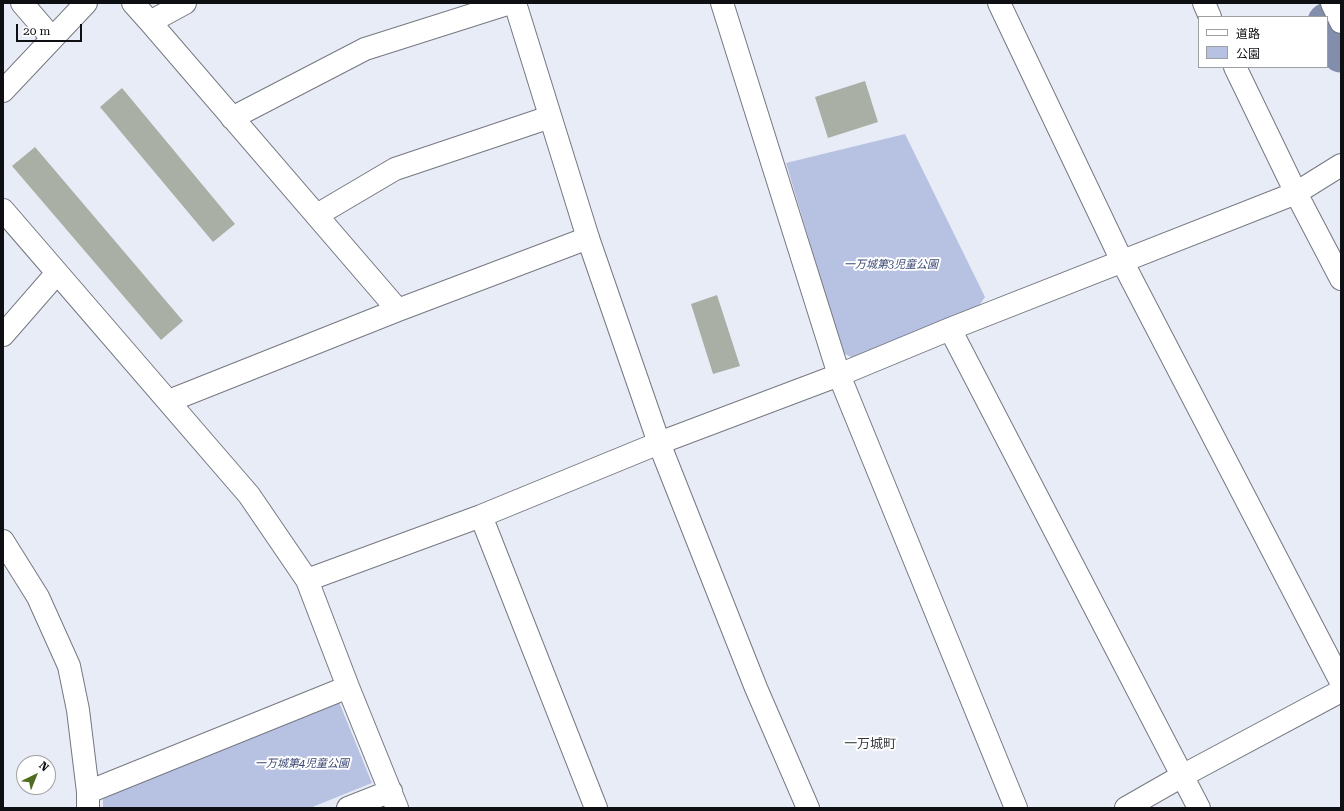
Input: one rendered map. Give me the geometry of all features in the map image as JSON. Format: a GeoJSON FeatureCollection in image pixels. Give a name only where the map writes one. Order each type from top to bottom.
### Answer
{"type":"FeatureCollection","features":[{"type":"Feature","properties":{"kind":"street"},"geometry":{"type":"LineString","coordinates":[[22,3],[52,38]]}},
{"type":"Feature","properties":{"kind":"street"},"geometry":{"type":"LineString","coordinates":[[3,91],[86,3]]}},
{"type":"Feature","properties":{"kind":"street"},"geometry":{"type":"LineString","coordinates":[[133,3],[398,310]]}},
{"type":"Feature","properties":{"kind":"street"},"geometry":{"type":"LineString","coordinates":[[150,22],[185,3]]}},
{"type":"Feature","properties":{"kind":"street"},"geometry":{"type":"LineString","coordinates":[[232,118],[365,49],[510,3]]}},
{"type":"Feature","properties":{"kind":"street"},"geometry":{"type":"LineString","coordinates":[[515,3],[588,238],[659,443],[756,688],[808,808]]}},
{"type":"Feature","properties":{"kind":"street"},"geometry":{"type":"LineString","coordinates":[[722,3],[839,375],[1016,808]]}},
{"type":"Feature","properties":{"kind":"street"},"geometry":{"type":"LineString","coordinates":[[999,3],[1122,261],[1341,682]]}},
{"type":"Feature","properties":{"kind":"street"},"geometry":{"type":"LineString","coordinates":[[1204,3],[1210,16]]}},
{"type":"Feature","properties":{"kind":"street"},"geometry":{"type":"LineString","coordinates":[[1332,3],[1341,22]]}},
{"type":"Feature","properties":{"kind":"street"},"geometry":{"type":"LineString","coordinates":[[1235,68],[1296,193],[1341,279]]}},
{"type":"Feature","properties":{"kind":"street"},"geometry":{"type":"LineString","coordinates":[[317,215],[394,169],[550,117]]}},
{"type":"Feature","properties":{"kind":"street"},"geometry":{"type":"LineString","coordinates":[[308,580],[481,516],[659,443],[839,375],[950,329],[1296,193],[1341,165]]}},
{"type":"Feature","properties":{"kind":"street"},"geometry":{"type":"LineString","coordinates":[[3,210],[249,494],[308,580],[348,688],[394,800],[348,808]]}},
{"type":"Feature","properties":{"kind":"street"},"geometry":{"type":"LineString","coordinates":[[169,401],[398,310],[588,238]]}},
{"type":"Feature","properties":{"kind":"street"},"geometry":{"type":"LineString","coordinates":[[3,335],[57,273]]}},
{"type":"Feature","properties":{"kind":"street"},"geometry":{"type":"LineString","coordinates":[[950,329],[1199,808]]}},
{"type":"Feature","properties":{"kind":"street"},"geometry":{"type":"LineString","coordinates":[[481,516],[596,808]]}},
{"type":"Feature","properties":{"kind":"street"},"geometry":{"type":"LineString","coordinates":[[3,541],[38,597],[69,666],[78,710],[88,800],[348,688]]}},
{"type":"Feature","properties":{"kind":"street"},"geometry":{"type":"LineString","coordinates":[[1126,808],[1182,776],[1341,691]]}},
{"type":"Feature","properties":{"kind":"green space","name":"一万城第3児童公園"},"geometry":{"type":"Polygon","coordinates":[[[905,134],[985,297],[979,306],[853,358],[843,353],[786,163],[905,134]]]}},
{"type":"Feature","properties":{"kind":"green space","name":"一万城第4児童公園"},"geometry":{"type":"Polygon","coordinates":[[[339,702],[372,783],[310,808],[103,808],[103,796],[339,702]]]}},
{"type":"Feature","properties":{"kind":"building"},"geometry":{"type":"Polygon","coordinates":[[[865,81],[878,122],[828,138],[815,97],[865,81]]]}},
{"type":"Feature","properties":{"kind":"building"},"geometry":{"type":"Polygon","coordinates":[[[122,88],[235,224],[213,242],[100,107],[122,88]]]}},
{"type":"Feature","properties":{"kind":"building"},"geometry":{"type":"Polygon","coordinates":[[[35,147],[183,321],[161,340],[12,166],[35,147]]]}},
{"type":"Feature","properties":{"kind":"building"},"geometry":{"type":"Polygon","coordinates":[[[717,295],[740,366],[713,374],[691,304],[717,295]]]}},
{"type":"Feature","properties":{"kind":"waterway"},"geometry":{"type":"LineString","coordinates":[[1328,24],[1341,53]]}},
{"type":"Feature","properties":{"kind":"district","name":"一万城町"},"geometry":{"type":"Point","coordinates":[870,744]}}]}
